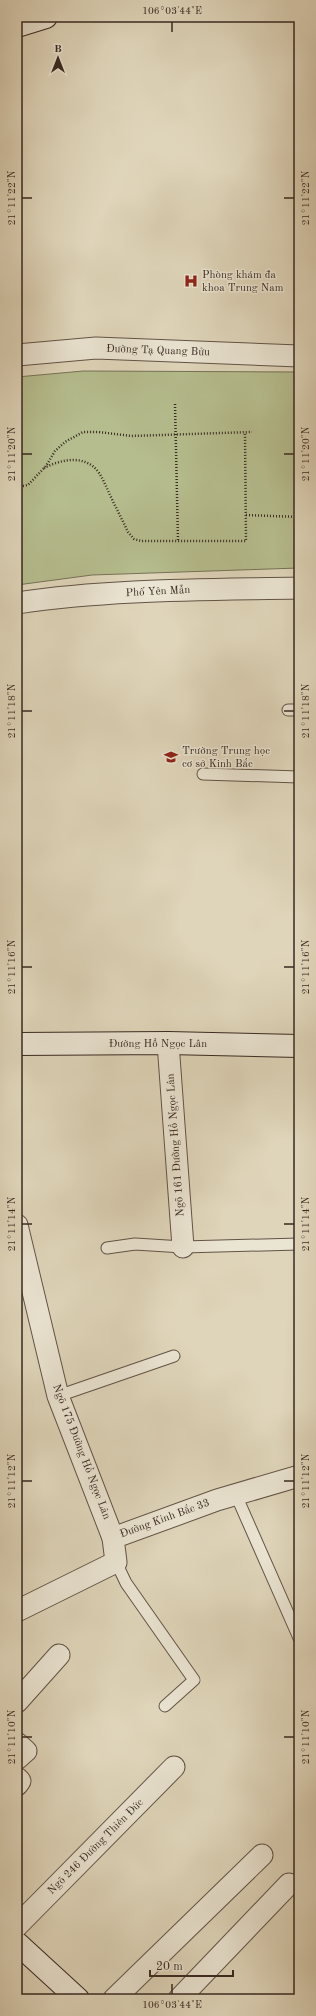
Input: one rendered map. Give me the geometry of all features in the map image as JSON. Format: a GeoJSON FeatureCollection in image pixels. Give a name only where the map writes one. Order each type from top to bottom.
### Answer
{"type":"FeatureCollection","features":[{"type":"Feature","properties":{"kind":"street"},"geometry":{"type":"LineString","coordinates":[[17,26],[46,17]]}},
{"type":"Feature","properties":{"kind":"street","name":"Đường Tạ Quang Bửu"},"geometry":{"type":"LineString","coordinates":[[17,355],[96,348],[299,356]]}},
{"type":"Feature","properties":{"kind":"street","name":"Phố Yên Mẫn"},"geometry":{"type":"LineString","coordinates":[[17,603],[52,597],[167,591],[299,588]]}},
{"type":"Feature","properties":{"kind":"street","name":"Đường Hồ Ngọc Lân"},"geometry":{"type":"LineString","coordinates":[[17,1044],[168,1043],[299,1046]]}},
{"type":"Feature","properties":{"kind":"street","name":"Ngõ 161 Đường Hồ Ngọc Lân"},"geometry":{"type":"LineString","coordinates":[[168,1043],[183,1247]]}},
{"type":"Feature","properties":{"kind":"street","name":"Ngõ 175 Đường Hồ Ngọc Lân"},"geometry":{"type":"LineString","coordinates":[[17,1225],[58,1396],[113,1538]]}},
{"type":"Feature","properties":{"kind":"street","name":"Đường Kinh Bắc 33"},"geometry":{"type":"LineString","coordinates":[[116,1562],[113,1538],[236,1495],[299,1476]]}},
{"type":"Feature","properties":{"kind":"street"},"geometry":{"type":"LineString","coordinates":[[17,1611],[116,1562]]}},
{"type":"Feature","properties":{"kind":"street"},"geometry":{"type":"LineString","coordinates":[[17,1702],[59,1655]]}},
{"type":"Feature","properties":{"kind":"street"},"geometry":{"type":"LineString","coordinates":[[17,1743],[26,1751],[17,1759]]}},
{"type":"Feature","properties":{"kind":"street","name":"Ngõ 246 Đường Thiên Đức"},"geometry":{"type":"LineString","coordinates":[[17,1926],[174,1767]]}},
{"type":"Feature","properties":{"kind":"street"},"geometry":{"type":"LineString","coordinates":[[17,1778],[20,1781],[17,1785]]}},
{"type":"Feature","properties":{"kind":"street"},"geometry":{"type":"LineString","coordinates":[[114,1999],[262,1855]]}},
{"type":"Feature","properties":{"kind":"street"},"geometry":{"type":"LineString","coordinates":[[179,1999],[289,1884]]}},
{"type":"Feature","properties":{"kind":"street"},"geometry":{"type":"LineString","coordinates":[[17,1943],[78,1999]]}},
{"type":"Feature","properties":{"kind":"lane"},"geometry":{"type":"LineString","coordinates":[[288,710],[299,710]]}},
{"type":"Feature","properties":{"kind":"lane"},"geometry":{"type":"LineString","coordinates":[[203,774],[299,777]]}},
{"type":"Feature","properties":{"kind":"lane"},"geometry":{"type":"LineString","coordinates":[[107,1248],[135,1244],[183,1247],[299,1244]]}},
{"type":"Feature","properties":{"kind":"lane"},"geometry":{"type":"LineString","coordinates":[[58,1396],[174,1356]]}},
{"type":"Feature","properties":{"kind":"lane"},"geometry":{"type":"LineString","coordinates":[[236,1495],[299,1638]]}},
{"type":"Feature","properties":{"kind":"lane"},"geometry":{"type":"LineString","coordinates":[[116,1562],[126,1583],[194,1680],[165,1706]]}},
{"type":"Feature","properties":{"kind":"path"},"geometry":{"type":"LineString","coordinates":[[175,404],[178,541]]}},
{"type":"Feature","properties":{"kind":"path"},"geometry":{"type":"LineString","coordinates":[[17,487],[28,485],[44,468],[55,451],[65,442],[83,432],[99,432],[131,436],[252,432]]}},
{"type":"Feature","properties":{"kind":"path"},"geometry":{"type":"LineString","coordinates":[[44,468],[59,462],[70,460],[83,461],[90,464],[100,474],[128,532],[134,539],[141,541],[246,540],[245,432]]}},
{"type":"Feature","properties":{"kind":"path"},"geometry":{"type":"LineString","coordinates":[[246,515],[299,516]]}},
{"type":"Feature","properties":{"kind":"green space"},"geometry":{"type":"Polygon","coordinates":[[[83,371],[299,372],[299,568],[92,575],[17,585],[17,377],[83,371]]]}},
{"type":"Feature","properties":{"kind":"place","name":"Phòng khám đa khoa Trung Nam"},"geometry":{"type":"Point","coordinates":[191,281]}},
{"type":"Feature","properties":{"kind":"place","name":"Trường Trung học cơ sở Kinh Bắc"},"geometry":{"type":"Point","coordinates":[171,757]}}]}
